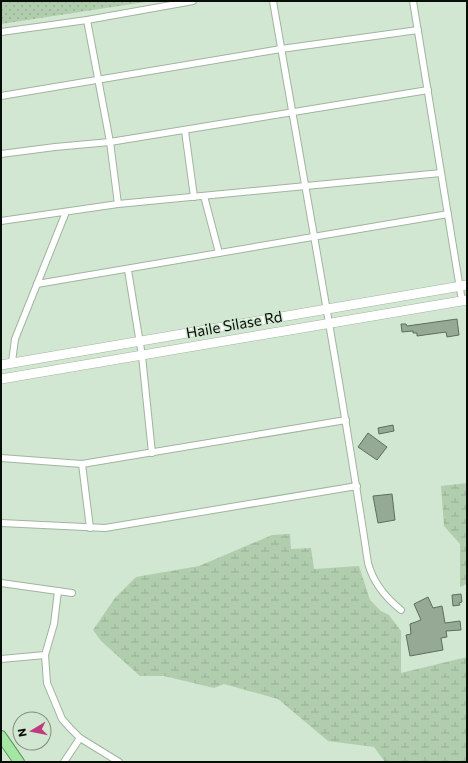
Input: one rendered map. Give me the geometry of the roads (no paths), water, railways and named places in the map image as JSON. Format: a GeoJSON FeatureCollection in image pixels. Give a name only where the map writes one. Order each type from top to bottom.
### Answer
{"type":"FeatureCollection","features":[{"type":"Feature","properties":{"kind":"highway"},"geometry":{"type":"LineString","coordinates":[[1,736],[19,762]]}},
{"type":"Feature","properties":{"kind":"main road","name":"Haile Silase Rd"},"geometry":{"type":"LineString","coordinates":[[1,364],[463,285]]}},
{"type":"Feature","properties":{"kind":"main road","name":"Haile Silase Rd"},"geometry":{"type":"LineString","coordinates":[[1,379],[328,325],[464,300]]}},
{"type":"Feature","properties":{"kind":"main road"},"geometry":{"type":"LineString","coordinates":[[65,353],[68,368]]}},
{"type":"Feature","properties":{"kind":"street"},"geometry":{"type":"LineString","coordinates":[[1,32],[87,20],[193,1]]}},
{"type":"Feature","properties":{"kind":"street"},"geometry":{"type":"LineString","coordinates":[[273,1],[328,325],[346,420],[370,572],[390,601],[401,610]]}},
{"type":"Feature","properties":{"kind":"street"},"geometry":{"type":"LineString","coordinates":[[413,1],[448,214],[463,285],[464,300]]}},
{"type":"Feature","properties":{"kind":"street"},"geometry":{"type":"LineString","coordinates":[[87,20],[110,142],[118,204]]}},
{"type":"Feature","properties":{"kind":"street"},"geometry":{"type":"LineString","coordinates":[[1,96],[281,49],[418,30]]}},
{"type":"Feature","properties":{"kind":"street"},"geometry":{"type":"LineString","coordinates":[[1,154],[55,146],[110,142],[292,111],[428,90]]}},
{"type":"Feature","properties":{"kind":"street"},"geometry":{"type":"LineString","coordinates":[[185,130],[194,197]]}},
{"type":"Feature","properties":{"kind":"street"},"geometry":{"type":"LineString","coordinates":[[1,221],[118,204],[441,173]]}},
{"type":"Feature","properties":{"kind":"street"},"geometry":{"type":"LineString","coordinates":[[204,196],[219,253]]}},
{"type":"Feature","properties":{"kind":"street"},"geometry":{"type":"LineString","coordinates":[[12,362],[16,339],[66,212]]}},
{"type":"Feature","properties":{"kind":"street"},"geometry":{"type":"LineString","coordinates":[[37,284],[128,270],[313,236],[448,214]]}},
{"type":"Feature","properties":{"kind":"street"},"geometry":{"type":"LineString","coordinates":[[128,270],[140,340],[152,453]]}},
{"type":"Feature","properties":{"kind":"street"},"geometry":{"type":"LineString","coordinates":[[1,458],[82,464],[346,420]]}},
{"type":"Feature","properties":{"kind":"street"},"geometry":{"type":"LineString","coordinates":[[82,464],[90,528]]}},
{"type":"Feature","properties":{"kind":"street"},"geometry":{"type":"LineString","coordinates":[[1,523],[105,528],[357,486]]}},
{"type":"Feature","properties":{"kind":"street"},"geometry":{"type":"LineString","coordinates":[[1,583],[72,593]]}},
{"type":"Feature","properties":{"kind":"street"},"geometry":{"type":"LineString","coordinates":[[58,591],[54,624],[45,655],[47,683],[62,719],[80,738],[119,762]]}},
{"type":"Feature","properties":{"kind":"street"},"geometry":{"type":"LineString","coordinates":[[1,659],[45,655]]}},
{"type":"Feature","properties":{"kind":"street"},"geometry":{"type":"LineString","coordinates":[[64,762],[80,738]]}}]}
